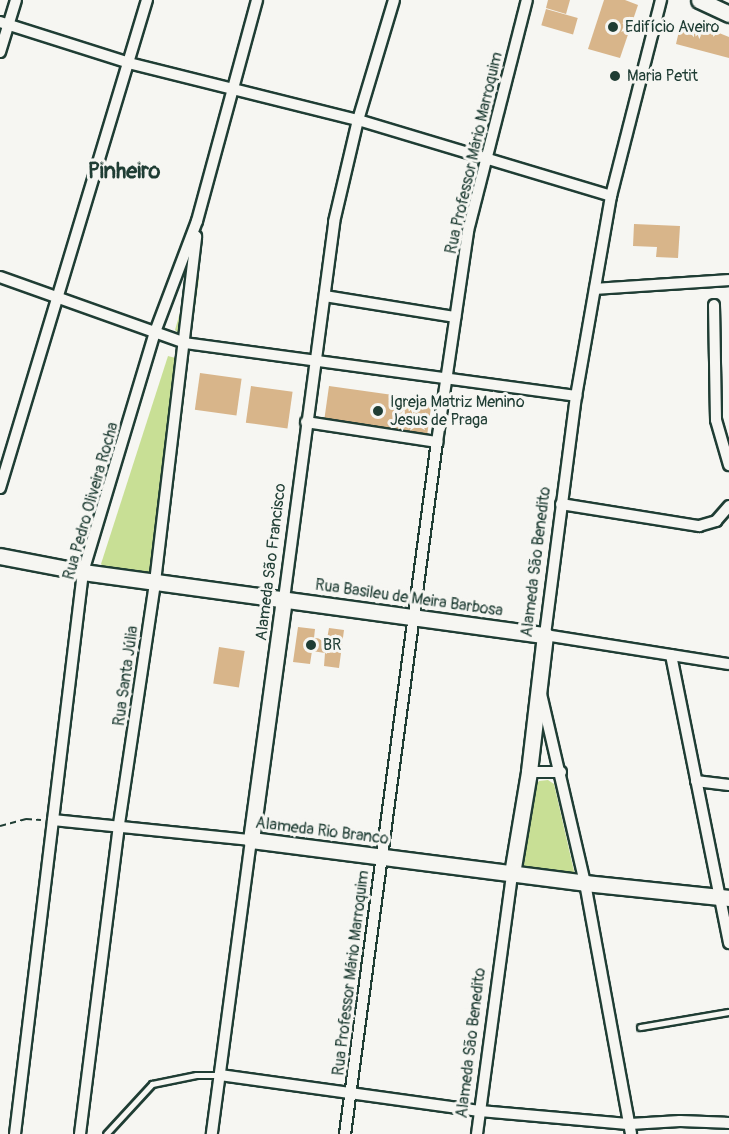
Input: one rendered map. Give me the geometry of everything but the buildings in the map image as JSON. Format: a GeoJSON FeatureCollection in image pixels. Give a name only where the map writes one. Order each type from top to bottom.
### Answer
{"type":"FeatureCollection","features":[{"type":"Feature","properties":{"kind":"street"},"geometry":{"type":"LineString","coordinates":[[0,52],[4,23],[16,0]]}},
{"type":"Feature","properties":{"kind":"street"},"geometry":{"type":"LineString","coordinates":[[0,488],[147,0]]}},
{"type":"Feature","properties":{"kind":"street","name":"Rua Pedro Oliveira Rocha"},"geometry":{"type":"LineString","coordinates":[[15,1134],[83,572],[155,332],[197,221],[231,89],[258,0]]}},
{"type":"Feature","properties":{"kind":"street","name":"Alameda São Francisco"},"geometry":{"type":"LineString","coordinates":[[212,1134],[334,222],[358,120],[394,0]]}},
{"type":"Feature","properties":{"kind":"street","name":"Rua Professor Mário Marroquim"},"geometry":{"type":"LineString","coordinates":[[345,1134],[437,442],[468,231],[484,159],[527,0]]}},
{"type":"Feature","properties":{"kind":"street","name":"Alameda São Benedito"},"geometry":{"type":"LineString","coordinates":[[477,1134],[512,874],[529,772],[576,396],[611,196],[662,0]]}},
{"type":"Feature","properties":{"kind":"street"},"geometry":{"type":"LineString","coordinates":[[699,0],[729,14]]}},
{"type":"Feature","properties":{"kind":"street"},"geometry":{"type":"LineString","coordinates":[[4,23],[129,63],[358,120],[611,196]]}},
{"type":"Feature","properties":{"kind":"street","name":"Rua Santa Júlia"},"geometry":{"type":"LineString","coordinates":[[80,1134],[119,824],[155,582],[185,343],[197,221]]}},
{"type":"Feature","properties":{"kind":"street"},"geometry":{"type":"LineString","coordinates":[[0,276],[185,343],[316,363],[576,396]]}},
{"type":"Feature","properties":{"kind":"street"},"geometry":{"type":"LineString","coordinates":[[595,290],[729,280]]}},
{"type":"Feature","properties":{"kind":"street"},"geometry":{"type":"LineString","coordinates":[[325,296],[455,316]]}},
{"type":"Feature","properties":{"kind":"street"},"geometry":{"type":"LineString","coordinates":[[714,304],[716,420],[729,465]]}},
{"type":"Feature","properties":{"kind":"street"},"geometry":{"type":"LineString","coordinates":[[306,422],[437,442]]}},
{"type":"Feature","properties":{"kind":"street"},"geometry":{"type":"LineString","coordinates":[[561,504],[699,526],[716,522],[727,515]]}},
{"type":"Feature","properties":{"kind":"street","name":"Rua Basileu de Meira Barbosa"},"geometry":{"type":"LineString","coordinates":[[0,556],[83,572],[415,616],[729,664]]}},
{"type":"Feature","properties":{"kind":"street"},"geometry":{"type":"LineString","coordinates":[[671,655],[696,781],[724,897],[729,943]]}},
{"type":"Feature","properties":{"kind":"street"},"geometry":{"type":"LineString","coordinates":[[539,685],[585,883],[631,1129]]}},
{"type":"Feature","properties":{"kind":"street"},"geometry":{"type":"LineString","coordinates":[[529,772],[561,772]]}},
{"type":"Feature","properties":{"kind":"street"},"geometry":{"type":"LineString","coordinates":[[696,781],[729,785]]}},
{"type":"Feature","properties":{"kind":"street","name":"Alameda Rio Branco"},"geometry":{"type":"LineString","coordinates":[[53,820],[119,824],[585,883],[724,897]]}},
{"type":"Feature","properties":{"kind":"street"},"geometry":{"type":"LineString","coordinates":[[220,1075],[480,1112],[631,1129],[680,1121],[729,1123]]}},
{"type":"Feature","properties":{"kind":"lane"},"geometry":{"type":"LineString","coordinates":[[640,1027],[729,1012]]}},
{"type":"Feature","properties":{"kind":"lane"},"geometry":{"type":"LineString","coordinates":[[106,1134],[152,1084],[196,1075],[220,1075]]}},
{"type":"Feature","properties":{"kind":"path"},"geometry":{"type":"LineString","coordinates":[[0,826],[26,819],[53,820]]}},
{"type":"Feature","properties":{"kind":"green space"},"geometry":{"type":"Polygon","coordinates":[[[196,272],[199,279],[191,333],[182,336],[175,330],[191,274],[196,272]]]}},
{"type":"Feature","properties":{"kind":"green space"},"geometry":{"type":"Polygon","coordinates":[[[168,356],[187,361],[154,570],[149,575],[105,570],[101,564],[168,356]]]}},
{"type":"Feature","properties":{"kind":"green space"},"geometry":{"type":"Polygon","coordinates":[[[548,780],[554,784],[576,880],[522,879],[534,787],[539,781],[548,780]]]}},
{"type":"Feature","properties":{"kind":"place","name":"Edifício Aveiro"},"geometry":{"type":"Point","coordinates":[613,27]}},
{"type":"Feature","properties":{"kind":"place","name":"Maria Petit"},"geometry":{"type":"Point","coordinates":[615,76]}},
{"type":"Feature","properties":{"kind":"place","name":"Igreja Matriz Menino Jesus de Praga"},"geometry":{"type":"Point","coordinates":[378,411]}},
{"type":"Feature","properties":{"kind":"place","name":"BR"},"geometry":{"type":"Point","coordinates":[311,645]}},
{"type":"Feature","properties":{"kind":"district","name":"Pinheiro"},"geometry":{"type":"Point","coordinates":[124,172]}}]}
